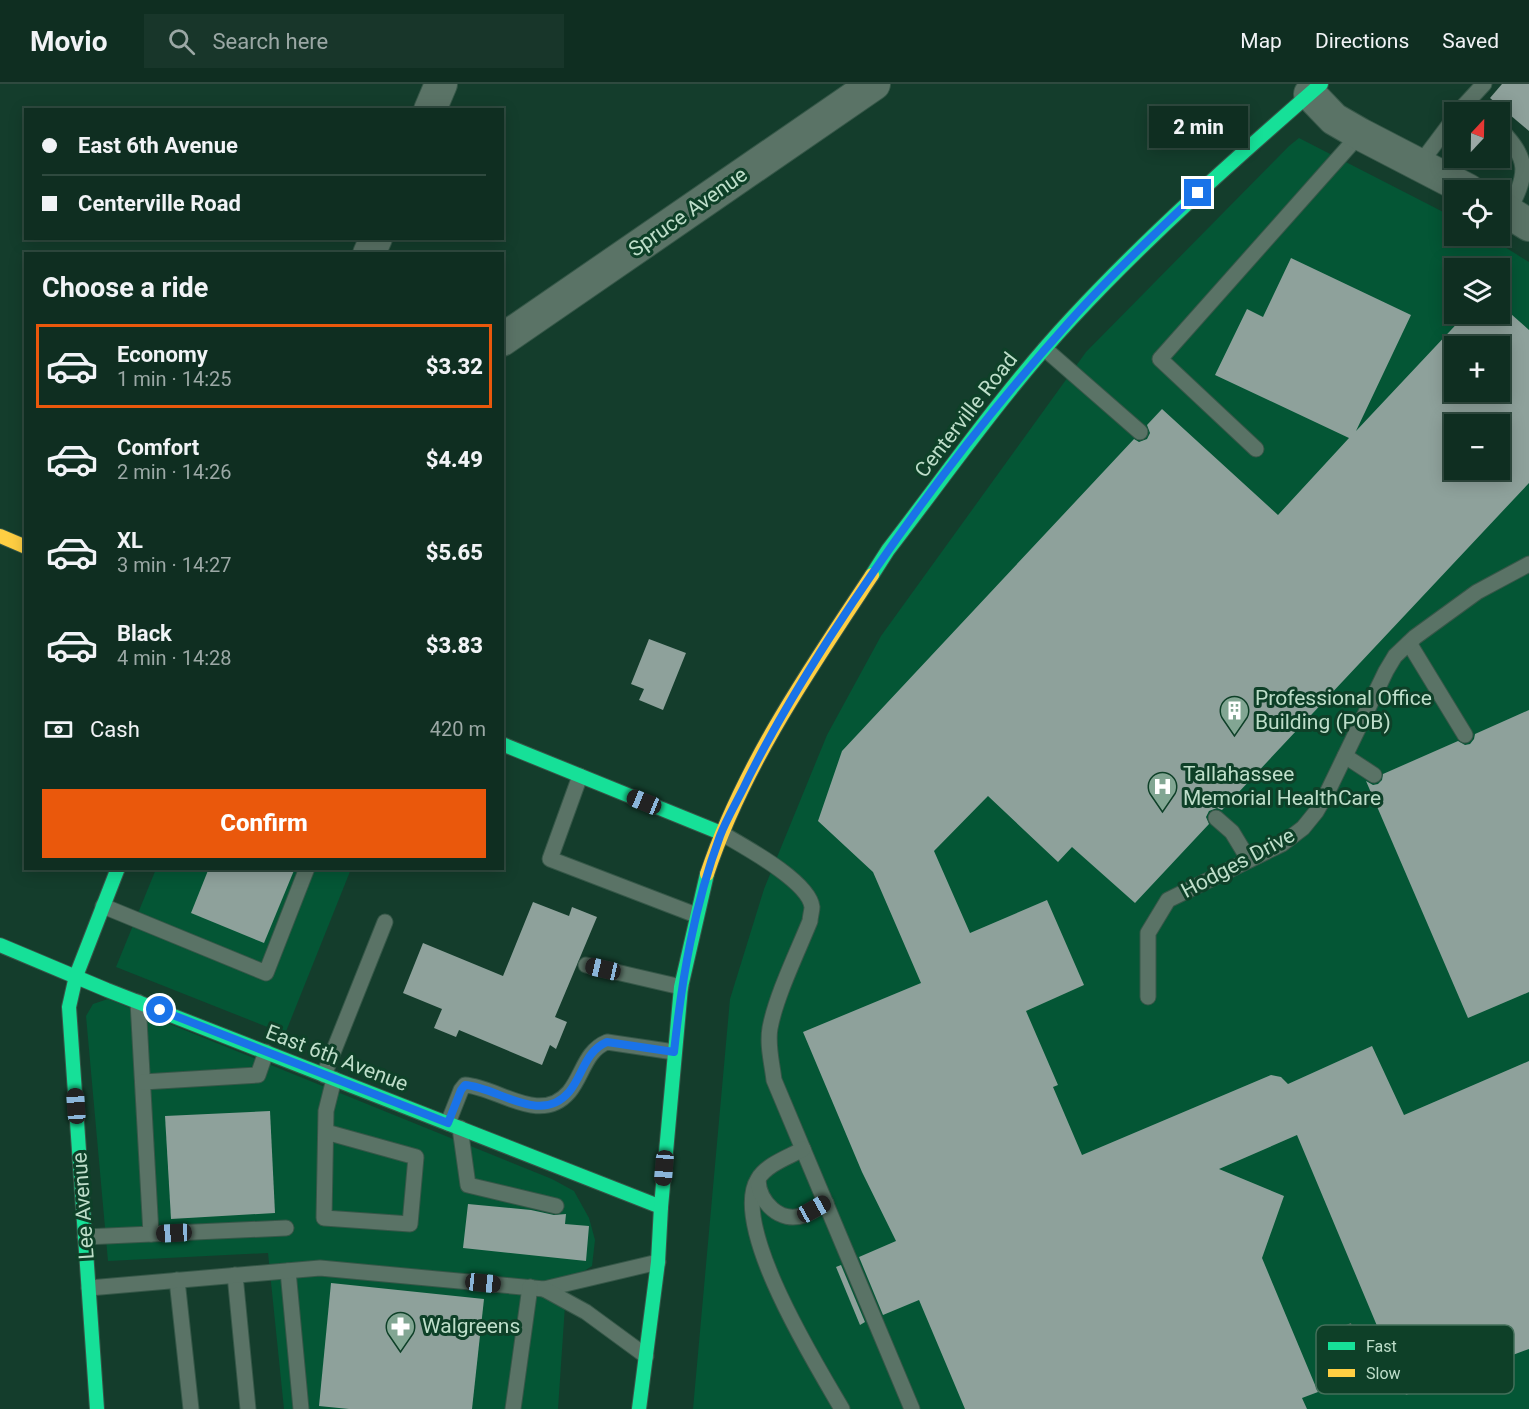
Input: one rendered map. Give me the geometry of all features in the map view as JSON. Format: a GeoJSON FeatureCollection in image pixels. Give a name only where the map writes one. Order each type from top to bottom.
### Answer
{"type":"FeatureCollection","features":[{"type":"Feature","properties":{"kind":"main road","name":"Centerville Road"},"geometry":{"type":"LineString","coordinates":[[639,1409],[658,1262],[681,987],[706,878],[721,833],[754,765],[795,693],[888,550],[1011,389],[1071,319],[1133,255],[1230,163],[1315,89]]}},
{"type":"Feature","properties":{"kind":"main road"},"geometry":{"type":"LineString","coordinates":[[0,536],[24,546]]}},
{"type":"Feature","properties":{"kind":"main road"},"geometry":{"type":"LineString","coordinates":[[504,745],[721,833]]}},
{"type":"Feature","properties":{"kind":"main road","name":"Lee Avenue"},"geometry":{"type":"LineString","coordinates":[[97,1409],[69,1007],[76,976],[117,870]]}},
{"type":"Feature","properties":{"kind":"main road","name":"East 6th Avenue"},"geometry":{"type":"LineString","coordinates":[[0,945],[138,1002],[661,1207]]}},
{"type":"Feature","properties":{"kind":"street"},"geometry":{"type":"LineString","coordinates":[[431,108],[441,84]]}},
{"type":"Feature","properties":{"kind":"street","name":"Spruce Avenue"},"geometry":{"type":"LineString","coordinates":[[504,339],[874,84]]}},
{"type":"Feature","properties":{"kind":"street"},"geometry":{"type":"LineString","coordinates":[[1315,89],[1335,119],[1448,180]]}},
{"type":"Feature","properties":{"kind":"lane"},"geometry":{"type":"LineString","coordinates":[[1468,102],[1484,84]]}},
{"type":"Feature","properties":{"kind":"lane"},"geometry":{"type":"LineString","coordinates":[[1419,165],[1444,132]]}},
{"type":"Feature","properties":{"kind":"lane"},"geometry":{"type":"LineString","coordinates":[[1256,449],[1160,359],[1360,134]]}},
{"type":"Feature","properties":{"kind":"lane"},"geometry":{"type":"LineString","coordinates":[[1510,136],[1527,156],[1529,172],[1512,215]]}},
{"type":"Feature","properties":{"kind":"lane"},"geometry":{"type":"LineString","coordinates":[[1045,349],[1140,432]]}},
{"type":"Feature","properties":{"kind":"lane","name":"Hodges Drive"},"geometry":{"type":"LineString","coordinates":[[1148,997],[1148,933],[1167,900],[1282,844],[1303,828],[1316,812],[1328,791],[1395,656],[1477,592],[1529,564]]}},
{"type":"Feature","properties":{"kind":"lane"},"geometry":{"type":"LineString","coordinates":[[1409,643],[1465,735]]}},
{"type":"Feature","properties":{"kind":"lane"},"geometry":{"type":"LineString","coordinates":[[1345,756],[1374,775]]}},
{"type":"Feature","properties":{"kind":"lane"},"geometry":{"type":"LineString","coordinates":[[580,776],[550,859],[696,915]]}},
{"type":"Feature","properties":{"kind":"lane"},"geometry":{"type":"LineString","coordinates":[[1216,818],[1232,832],[1249,860]]}},
{"type":"Feature","properties":{"kind":"lane"},"geometry":{"type":"LineString","coordinates":[[721,833],[778,868],[798,884],[812,907],[810,921],[770,1029],[769,1049],[774,1080],[912,1409]]}},
{"type":"Feature","properties":{"kind":"lane"},"geometry":{"type":"LineString","coordinates":[[103,906],[266,972],[306,870]]}},
{"type":"Feature","properties":{"kind":"lane"},"geometry":{"type":"LineString","coordinates":[[326,1132],[416,1157],[410,1224],[324,1218],[326,1111],[329,1077],[385,922]]}},
{"type":"Feature","properties":{"kind":"lane"},"geometry":{"type":"LineString","coordinates":[[586,964],[681,987]]}},
{"type":"Feature","properties":{"kind":"lane"},"geometry":{"type":"LineString","coordinates":[[138,1002],[151,1234]]}},
{"type":"Feature","properties":{"kind":"lane"},"geometry":{"type":"LineString","coordinates":[[556,1206],[468,1185],[454,1126],[461,1090],[465,1085],[475,1086],[520,1104],[553,1104],[568,1093],[590,1054],[607,1042],[674,1052]]}},
{"type":"Feature","properties":{"kind":"lane"},"geometry":{"type":"LineString","coordinates":[[143,1082],[258,1075],[266,1052]]}},
{"type":"Feature","properties":{"kind":"lane"},"geometry":{"type":"LineString","coordinates":[[803,1149],[767,1169],[758,1180],[753,1192],[752,1217],[759,1244],[778,1293],[808,1352],[842,1409]]}},
{"type":"Feature","properties":{"kind":"lane"},"geometry":{"type":"LineString","coordinates":[[758,1180],[758,1190],[770,1209],[790,1217],[803,1216],[826,1203]]}},
{"type":"Feature","properties":{"kind":"lane"},"geometry":{"type":"LineString","coordinates":[[85,1237],[286,1228]]}},
{"type":"Feature","properties":{"kind":"lane"},"geometry":{"type":"LineString","coordinates":[[89,1288],[320,1268],[537,1288],[658,1262]]}},
{"type":"Feature","properties":{"kind":"lane"},"geometry":{"type":"LineString","coordinates":[[288,1271],[301,1409]]}},
{"type":"Feature","properties":{"kind":"lane"},"geometry":{"type":"LineString","coordinates":[[235,1275],[248,1409]]}},
{"type":"Feature","properties":{"kind":"lane"},"geometry":{"type":"LineString","coordinates":[[177,1280],[191,1409]]}},
{"type":"Feature","properties":{"kind":"lane"},"geometry":{"type":"LineString","coordinates":[[537,1288],[586,1312],[646,1356]]}},
{"type":"Feature","properties":{"kind":"lane"},"geometry":{"type":"LineString","coordinates":[[513,1409],[537,1288]]}},
{"type":"Feature","properties":{"kind":"path"},"geometry":{"type":"LineString","coordinates":[[1350,1325],[1354,1324]]}},
{"type":"Feature","properties":{"kind":"shaded area","name":"Tallahassee Memorial HealthCare"},"geometry":{"type":"Polygon","coordinates":[[[1299,138],[1444,212],[1444,246],[1503,246],[1529,262],[1529,1409],[693,1409],[730,999],[764,889],[827,735],[881,636],[1086,352],[1299,138]]]}},
{"type":"Feature","properties":{"kind":"shaded area"},"geometry":{"type":"Polygon","coordinates":[[[156,870],[351,870],[285,1034],[116,967],[156,870]]]}},
{"type":"Feature","properties":{"kind":"shaded area"},"geometry":{"type":"Polygon","coordinates":[[[108,999],[552,1179],[574,1191],[589,1218],[595,1240],[592,1266],[578,1275],[567,1276],[558,1409],[284,1409],[268,1253],[108,1261],[86,1016],[93,1004],[108,999]]]}},
{"type":"Feature","properties":{"kind":"building"},"geometry":{"type":"Polygon","coordinates":[[[1502,84],[1529,84],[1529,131],[1510,115],[1510,102],[1495,102],[1490,98],[1502,84]]]}},
{"type":"Feature","properties":{"kind":"building"},"geometry":{"type":"Polygon","coordinates":[[[1291,258],[1411,315],[1356,431],[1444,337],[1444,402],[1510,402],[1510,336],[1445,336],[1457,324],[1510,324],[1511,314],[1529,330],[1529,483],[1222,810],[1217,808],[1209,811],[1206,817],[1209,824],[1135,903],[1072,847],[1058,862],[988,796],[934,851],[970,933],[1047,900],[1084,985],[1026,1011],[1058,1085],[1053,1087],[1082,1155],[1271,1075],[1281,1077],[1288,1084],[1372,1046],[1404,1115],[1529,1061],[1529,1349],[1514,1355],[1514,1325],[1377,1325],[1297,1135],[1219,1169],[1284,1196],[1262,1258],[1316,1387],[1316,1393],[1302,1398],[1307,1409],[965,1409],[919,1300],[883,1315],[859,1257],[896,1241],[862,1172],[803,1032],[921,983],[873,872],[818,821],[842,751],[1134,439],[1139,442],[1147,439],[1150,433],[1147,425],[1162,409],[1278,515],[1349,438],[1215,375],[1247,309],[1263,317],[1291,258]]]}},
{"type":"Feature","properties":{"kind":"building"},"geometry":{"type":"Polygon","coordinates":[[[649,639],[686,653],[663,710],[639,700],[644,689],[631,684],[649,639]]]}},
{"type":"Feature","properties":{"kind":"building"},"geometry":{"type":"Polygon","coordinates":[[[1529,710],[1529,992],[1468,1018],[1366,781],[1373,785],[1378,784],[1383,774],[1458,741],[1465,745],[1470,744],[1475,734],[1529,710]]]}},
{"type":"Feature","properties":{"kind":"building"},"geometry":{"type":"Polygon","coordinates":[[[208,870],[294,870],[264,943],[191,913],[208,870]]]}},
{"type":"Feature","properties":{"kind":"building"},"geometry":{"type":"Polygon","coordinates":[[[533,902],[569,916],[572,907],[597,917],[555,1017],[567,1022],[556,1049],[550,1045],[542,1065],[459,1030],[456,1037],[434,1028],[442,1009],[403,993],[423,943],[503,976],[533,902]]]}},
{"type":"Feature","properties":{"kind":"building"},"geometry":{"type":"Polygon","coordinates":[[[270,1111],[275,1213],[171,1219],[165,1116],[270,1111]]]}},
{"type":"Feature","properties":{"kind":"building"},"geometry":{"type":"Polygon","coordinates":[[[468,1204],[531,1210],[554,1215],[566,1214],[565,1224],[589,1226],[586,1261],[463,1248],[468,1204]]]}},
{"type":"Feature","properties":{"kind":"building"},"geometry":{"type":"Polygon","coordinates":[[[841,1265],[865,1322],[860,1325],[836,1267],[841,1265]]]}},
{"type":"Feature","properties":{"kind":"building","name":"Walgreens"},"geometry":{"type":"Polygon","coordinates":[[[331,1283],[484,1299],[472,1409],[349,1409],[319,1406],[331,1283]]]}},
{"type":"Feature","properties":{"kind":"traffic: fast"},"geometry":{"type":"LineString","coordinates":[[872,575],[888,550],[977,432],[1047,345],[1162,227],[1321,84]]}},
{"type":"Feature","properties":{"kind":"traffic: fast"},"geometry":{"type":"LineString","coordinates":[[504,745],[721,833]]}},
{"type":"Feature","properties":{"kind":"traffic: fast"},"geometry":{"type":"LineString","coordinates":[[97,1409],[69,1007],[76,976],[117,870]]}},
{"type":"Feature","properties":{"kind":"traffic: fast"},"geometry":{"type":"LineString","coordinates":[[639,1409],[658,1262],[681,987],[707,874]]}},
{"type":"Feature","properties":{"kind":"traffic: fast"},"geometry":{"type":"LineString","coordinates":[[0,945],[107,990],[661,1207]]}},
{"type":"Feature","properties":{"kind":"traffic: slow"},"geometry":{"type":"LineString","coordinates":[[0,536],[24,546]]}},
{"type":"Feature","properties":{"kind":"traffic: slow"},"geometry":{"type":"LineString","coordinates":[[707,874],[722,834],[758,757],[802,683],[872,575]]}},
{"type":"Feature","properties":{"kind":"place","name":"Professional Office Building (POB)"},"geometry":{"type":"Point","coordinates":[1234,736]}},
{"type":"Feature","properties":{"kind":"place","name":"Tallahassee Memorial HealthCare"},"geometry":{"type":"Point","coordinates":[1162,812]}},
{"type":"Feature","properties":{"kind":"place","name":"Walgreens"},"geometry":{"type":"Point","coordinates":[401,1352]}},
{"type":"Feature","properties":{"kind":"route"},"geometry":{"type":"LineString","coordinates":[[160,1010],[448,1123],[465,1085],[475,1086],[520,1104],[538,1106],[553,1104],[568,1093],[590,1054],[607,1042],[674,1052],[681,987],[693,929],[721,833],[754,765],[795,693],[888,550],[1011,389],[1071,319],[1198,193]]}}]}
